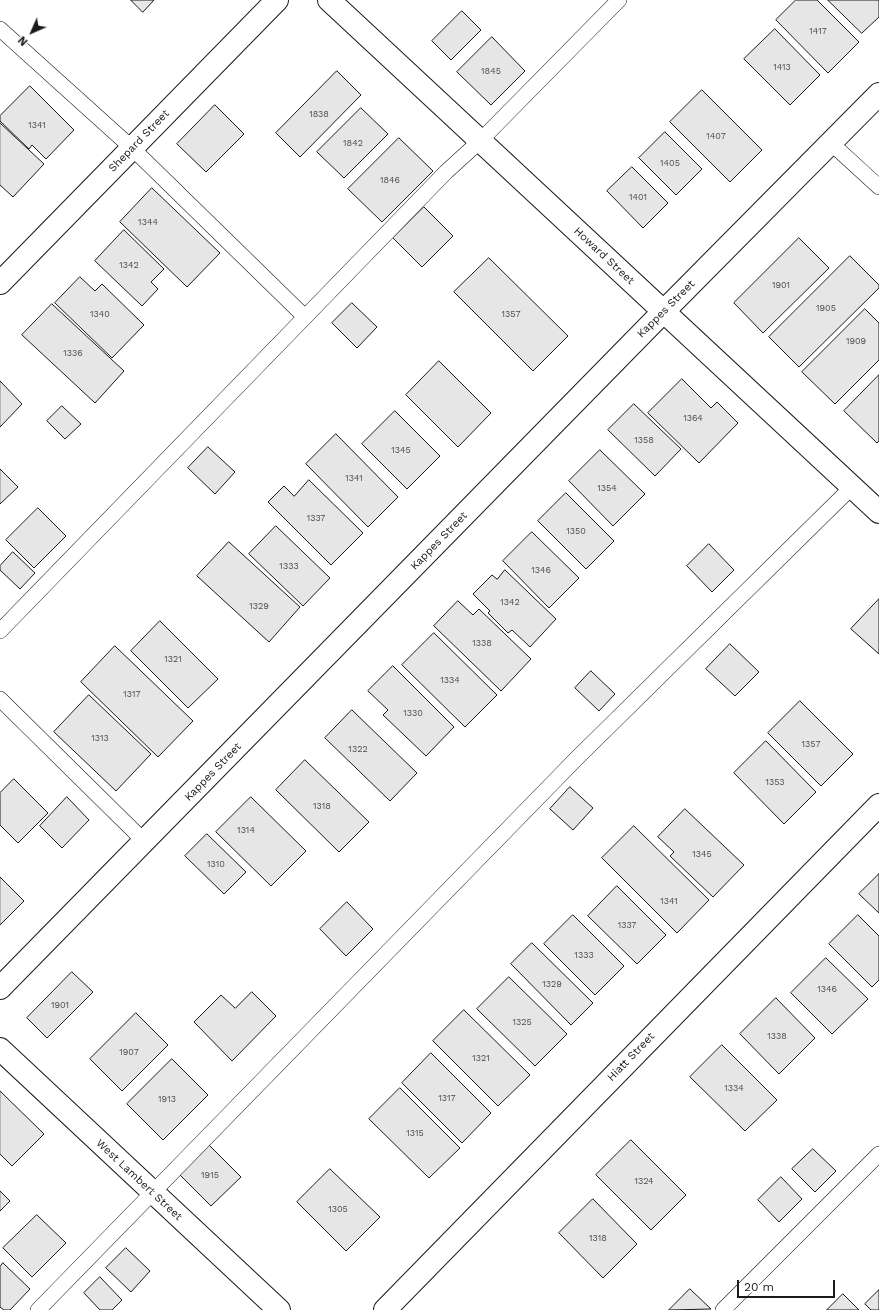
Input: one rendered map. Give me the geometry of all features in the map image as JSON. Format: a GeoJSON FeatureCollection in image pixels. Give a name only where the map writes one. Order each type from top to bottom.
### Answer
{"type":"FeatureCollection","features":[{"type":"Feature","properties":{"kind":"street","name":"Shepard Street"},"geometry":{"type":"LineString","coordinates":[[0,283],[277,0]]}},
{"type":"Feature","properties":{"kind":"street","name":"Howard Street"},"geometry":{"type":"LineString","coordinates":[[329,0],[879,512]]}},
{"type":"Feature","properties":{"kind":"street","name":"Kappes Street"},"geometry":{"type":"LineString","coordinates":[[0,988],[879,94]]}},
{"type":"Feature","properties":{"kind":"street","name":"Hiatt Street"},"geometry":{"type":"LineString","coordinates":[[385,1310],[879,805]]}},
{"type":"Feature","properties":{"kind":"street","name":"West Lambert Street"},"geometry":{"type":"LineString","coordinates":[[0,1049],[279,1310]]}},
{"type":"Feature","properties":{"kind":"lane"},"geometry":{"type":"LineString","coordinates":[[0,631],[446,172],[480,141],[619,0]]}},
{"type":"Feature","properties":{"kind":"lane"},"geometry":{"type":"LineString","coordinates":[[0,28],[132,148],[306,317]]}},
{"type":"Feature","properties":{"kind":"lane"},"geometry":{"type":"LineString","coordinates":[[830,143],[879,187]]}},
{"type":"Feature","properties":{"kind":"lane"},"geometry":{"type":"LineString","coordinates":[[38,1310],[576,759],[852,487]]}},
{"type":"Feature","properties":{"kind":"lane"},"geometry":{"type":"LineString","coordinates":[[0,699],[145,842]]}},
{"type":"Feature","properties":{"kind":"lane"},"geometry":{"type":"LineString","coordinates":[[723,1310],[879,1154]]}},
{"type":"Feature","properties":{"kind":"building"},"geometry":{"type":"Polygon","coordinates":[[[131,0],[154,0],[143,12],[131,0]]]}},
{"type":"Feature","properties":{"kind":"building"},"geometry":{"type":"Polygon","coordinates":[[[796,0],[817,0],[859,42],[828,73],[776,20],[796,0]]]}},
{"type":"Feature","properties":{"kind":"building"},"geometry":{"type":"Polygon","coordinates":[[[828,0],[879,0],[879,17],[862,33],[828,0]]]}},
{"type":"Feature","properties":{"kind":"building"},"geometry":{"type":"Polygon","coordinates":[[[462,11],[481,30],[451,60],[432,41],[462,11]]]}},
{"type":"Feature","properties":{"kind":"building"},"geometry":{"type":"Polygon","coordinates":[[[775,29],[820,75],[790,105],[744,59],[775,29]]]}},
{"type":"Feature","properties":{"kind":"building"},"geometry":{"type":"Polygon","coordinates":[[[492,37],[525,71],[491,105],[457,72],[492,37]]]}},
{"type":"Feature","properties":{"kind":"building"},"geometry":{"type":"Polygon","coordinates":[[[337,71],[361,95],[300,157],[276,133],[337,71]]]}},
{"type":"Feature","properties":{"kind":"building"},"geometry":{"type":"Polygon","coordinates":[[[30,86],[74,130],[46,159],[32,145],[29,149],[0,121],[0,116],[30,86]]]}},
{"type":"Feature","properties":{"kind":"building"},"geometry":{"type":"Polygon","coordinates":[[[702,90],[762,150],[730,182],[670,122],[702,90]]]}},
{"type":"Feature","properties":{"kind":"building"},"geometry":{"type":"Polygon","coordinates":[[[215,105],[244,134],[206,172],[177,144],[215,105]]]}},
{"type":"Feature","properties":{"kind":"building"},"geometry":{"type":"Polygon","coordinates":[[[361,108],[388,134],[344,178],[317,152],[361,108]]]}},
{"type":"Feature","properties":{"kind":"building"},"geometry":{"type":"Polygon","coordinates":[[[0,123],[44,164],[13,197],[0,185],[0,123]]]}},
{"type":"Feature","properties":{"kind":"building"},"geometry":{"type":"Polygon","coordinates":[[[665,132],[702,169],[676,195],[639,158],[665,132]]]}},
{"type":"Feature","properties":{"kind":"building"},"geometry":{"type":"Polygon","coordinates":[[[399,138],[433,171],[382,222],[348,189],[399,138]]]}},
{"type":"Feature","properties":{"kind":"building"},"geometry":{"type":"Polygon","coordinates":[[[632,167],[668,203],[643,228],[607,191],[632,167]]]}},
{"type":"Feature","properties":{"kind":"building"},"geometry":{"type":"Polygon","coordinates":[[[152,188],[220,253],[187,287],[120,222],[152,188]]]}},
{"type":"Feature","properties":{"kind":"building"},"geometry":{"type":"Polygon","coordinates":[[[424,207],[453,236],[422,267],[393,238],[424,207]]]}},
{"type":"Feature","properties":{"kind":"building"},"geometry":{"type":"Polygon","coordinates":[[[124,230],[164,269],[151,282],[158,289],[142,306],[95,261],[124,230]]]}},
{"type":"Feature","properties":{"kind":"building"},"geometry":{"type":"Polygon","coordinates":[[[799,238],[829,268],[763,333],[734,303],[799,238]]]}},
{"type":"Feature","properties":{"kind":"building"},"geometry":{"type":"Polygon","coordinates":[[[850,256],[879,285],[879,288],[799,367],[769,337],[850,256]]]}},
{"type":"Feature","properties":{"kind":"building"},"geometry":{"type":"Polygon","coordinates":[[[489,258],[568,336],[533,371],[454,292],[489,258]]]}},
{"type":"Feature","properties":{"kind":"building"},"geometry":{"type":"Polygon","coordinates":[[[80,277],[95,291],[102,284],[144,325],[112,358],[55,303],[80,277]]]}},
{"type":"Feature","properties":{"kind":"building"},"geometry":{"type":"Polygon","coordinates":[[[352,303],[377,327],[357,348],[332,323],[352,303]]]}},
{"type":"Feature","properties":{"kind":"building"},"geometry":{"type":"Polygon","coordinates":[[[52,304],[124,371],[95,403],[22,335],[52,304]]]}},
{"type":"Feature","properties":{"kind":"building"},"geometry":{"type":"Polygon","coordinates":[[[865,309],[879,323],[879,360],[835,404],[802,372],[865,309]]]}},
{"type":"Feature","properties":{"kind":"building"},"geometry":{"type":"Polygon","coordinates":[[[439,361],[491,413],[458,447],[406,395],[439,361]]]}},
{"type":"Feature","properties":{"kind":"building"},"geometry":{"type":"Polygon","coordinates":[[[879,375],[879,441],[877,443],[844,411],[879,375]]]}},
{"type":"Feature","properties":{"kind":"building"},"geometry":{"type":"Polygon","coordinates":[[[682,379],[711,408],[717,402],[738,423],[699,463],[648,413],[682,379]]]}},
{"type":"Feature","properties":{"kind":"building"},"geometry":{"type":"Polygon","coordinates":[[[0,381],[22,404],[0,427],[0,381]]]}},
{"type":"Feature","properties":{"kind":"building"},"geometry":{"type":"Polygon","coordinates":[[[634,404],[681,449],[655,476],[608,430],[634,404]]]}},
{"type":"Feature","properties":{"kind":"building"},"geometry":{"type":"Polygon","coordinates":[[[62,406],[81,424],[65,439],[47,421],[62,406]]]}},
{"type":"Feature","properties":{"kind":"building"},"geometry":{"type":"Polygon","coordinates":[[[395,411],[440,456],[407,489],[362,444],[395,411]]]}},
{"type":"Feature","properties":{"kind":"building"},"geometry":{"type":"Polygon","coordinates":[[[336,434],[398,497],[368,527],[306,464],[336,434]]]}},
{"type":"Feature","properties":{"kind":"building"},"geometry":{"type":"Polygon","coordinates":[[[208,447],[235,472],[215,494],[188,468],[208,447]]]}},
{"type":"Feature","properties":{"kind":"building"},"geometry":{"type":"Polygon","coordinates":[[[600,450],[645,494],[613,526],[569,481],[600,450]]]}},
{"type":"Feature","properties":{"kind":"building"},"geometry":{"type":"Polygon","coordinates":[[[0,469],[18,487],[0,504],[0,469]]]}},
{"type":"Feature","properties":{"kind":"building"},"geometry":{"type":"Polygon","coordinates":[[[309,480],[363,533],[331,565],[268,502],[284,486],[294,496],[309,480]]]}},
{"type":"Feature","properties":{"kind":"building"},"geometry":{"type":"Polygon","coordinates":[[[566,493],[614,541],[586,569],[538,521],[566,493]]]}},
{"type":"Feature","properties":{"kind":"building"},"geometry":{"type":"Polygon","coordinates":[[[38,508],[66,536],[34,568],[6,540],[38,508]]]}},
{"type":"Feature","properties":{"kind":"building"},"geometry":{"type":"Polygon","coordinates":[[[276,526],[330,578],[303,606],[249,554],[276,526]]]}},
{"type":"Feature","properties":{"kind":"building"},"geometry":{"type":"Polygon","coordinates":[[[532,532],[579,578],[549,608],[503,561],[532,532]]]}},
{"type":"Feature","properties":{"kind":"building"},"geometry":{"type":"Polygon","coordinates":[[[229,542],[300,607],[269,642],[197,576],[229,542]]]}},
{"type":"Feature","properties":{"kind":"building"},"geometry":{"type":"Polygon","coordinates":[[[709,544],[734,570],[712,592],[687,566],[709,544]]]}},
{"type":"Feature","properties":{"kind":"building"},"geometry":{"type":"Polygon","coordinates":[[[13,552],[35,573],[20,589],[0,570],[0,566],[13,552]]]}},
{"type":"Feature","properties":{"kind":"building"},"geometry":{"type":"Polygon","coordinates":[[[505,570],[556,619],[530,647],[512,630],[508,633],[488,613],[490,611],[473,594],[492,575],[497,579],[505,570]]]}},
{"type":"Feature","properties":{"kind":"building"},"geometry":{"type":"Polygon","coordinates":[[[879,599],[879,654],[851,629],[879,599]]]}},
{"type":"Feature","properties":{"kind":"building"},"geometry":{"type":"Polygon","coordinates":[[[458,601],[473,615],[479,609],[531,659],[501,691],[434,626],[458,601]]]}},
{"type":"Feature","properties":{"kind":"building"},"geometry":{"type":"Polygon","coordinates":[[[160,621],[218,679],[188,708],[131,651],[160,621]]]}},
{"type":"Feature","properties":{"kind":"building"},"geometry":{"type":"Polygon","coordinates":[[[434,633],[497,695],[465,727],[402,665],[434,633]]]}},
{"type":"Feature","properties":{"kind":"building"},"geometry":{"type":"Polygon","coordinates":[[[730,644],[759,672],[735,696],[706,669],[730,644]]]}},
{"type":"Feature","properties":{"kind":"building"},"geometry":{"type":"Polygon","coordinates":[[[115,646],[193,721],[158,757],[81,682],[115,646]]]}},
{"type":"Feature","properties":{"kind":"building"},"geometry":{"type":"Polygon","coordinates":[[[393,666],[454,727],[426,756],[383,715],[388,710],[368,691],[393,666]]]}},
{"type":"Feature","properties":{"kind":"building"},"geometry":{"type":"Polygon","coordinates":[[[591,671],[615,694],[599,711],[575,688],[591,671]]]}},
{"type":"Feature","properties":{"kind":"building"},"geometry":{"type":"Polygon","coordinates":[[[89,695],[151,754],[116,791],[54,732],[89,695]]]}},
{"type":"Feature","properties":{"kind":"building"},"geometry":{"type":"Polygon","coordinates":[[[800,701],[853,754],[821,786],[768,733],[800,701]]]}},
{"type":"Feature","properties":{"kind":"building"},"geometry":{"type":"Polygon","coordinates":[[[352,710],[417,773],[390,801],[325,738],[352,710]]]}},
{"type":"Feature","properties":{"kind":"building"},"geometry":{"type":"Polygon","coordinates":[[[766,741],[816,792],[784,824],[734,773],[766,741]]]}},
{"type":"Feature","properties":{"kind":"building"},"geometry":{"type":"Polygon","coordinates":[[[305,760],[369,822],[339,852],[276,790],[305,760]]]}},
{"type":"Feature","properties":{"kind":"building"},"geometry":{"type":"Polygon","coordinates":[[[14,779],[48,813],[18,843],[0,825],[0,793],[14,779]]]}},
{"type":"Feature","properties":{"kind":"building"},"geometry":{"type":"Polygon","coordinates":[[[570,787],[593,808],[573,830],[550,809],[570,787]]]}},
{"type":"Feature","properties":{"kind":"building"},"geometry":{"type":"Polygon","coordinates":[[[67,797],[89,820],[62,848],[40,826],[67,797]]]}},
{"type":"Feature","properties":{"kind":"building"},"geometry":{"type":"Polygon","coordinates":[[[251,797],[306,851],[271,886],[216,832],[251,797]]]}},
{"type":"Feature","properties":{"kind":"building"},"geometry":{"type":"Polygon","coordinates":[[[685,809],[744,865],[713,897],[670,856],[674,852],[658,837],[685,809]]]}},
{"type":"Feature","properties":{"kind":"building"},"geometry":{"type":"Polygon","coordinates":[[[634,826],[709,900],[677,933],[602,858],[634,826]]]}},
{"type":"Feature","properties":{"kind":"building"},"geometry":{"type":"Polygon","coordinates":[[[207,834],[246,872],[224,894],[185,856],[207,834]]]}},
{"type":"Feature","properties":{"kind":"building"},"geometry":{"type":"Polygon","coordinates":[[[879,874],[879,913],[859,894],[879,874]]]}},
{"type":"Feature","properties":{"kind":"building"},"geometry":{"type":"Polygon","coordinates":[[[0,877],[24,901],[0,925],[0,877]]]}},
{"type":"Feature","properties":{"kind":"building"},"geometry":{"type":"Polygon","coordinates":[[[617,886],[666,935],[637,964],[588,916],[617,886]]]}},
{"type":"Feature","properties":{"kind":"building"},"geometry":{"type":"Polygon","coordinates":[[[347,902],[373,929],[346,956],[320,929],[347,902]]]}},
{"type":"Feature","properties":{"kind":"building"},"geometry":{"type":"Polygon","coordinates":[[[573,915],[624,966],[595,995],[544,944],[573,915]]]}},
{"type":"Feature","properties":{"kind":"building"},"geometry":{"type":"Polygon","coordinates":[[[858,915],[879,936],[879,980],[872,987],[829,944],[858,915]]]}},
{"type":"Feature","properties":{"kind":"building"},"geometry":{"type":"Polygon","coordinates":[[[532,943],[593,1003],[571,1025],[511,964],[532,943]]]}},
{"type":"Feature","properties":{"kind":"building"},"geometry":{"type":"Polygon","coordinates":[[[826,958],[868,999],[832,1034],[791,993],[826,958]]]}},
{"type":"Feature","properties":{"kind":"building"},"geometry":{"type":"Polygon","coordinates":[[[72,972],[93,992],[47,1038],[27,1018],[72,972]]]}},
{"type":"Feature","properties":{"kind":"building"},"geometry":{"type":"Polygon","coordinates":[[[509,977],[567,1034],[535,1066],[477,1009],[509,977]]]}},
{"type":"Feature","properties":{"kind":"building"},"geometry":{"type":"Polygon","coordinates":[[[252,992],[276,1016],[232,1061],[194,1022],[221,995],[235,1008],[252,992]]]}},
{"type":"Feature","properties":{"kind":"building"},"geometry":{"type":"Polygon","coordinates":[[[776,998],[815,1038],[779,1074],[740,1034],[776,998]]]}},
{"type":"Feature","properties":{"kind":"building"},"geometry":{"type":"Polygon","coordinates":[[[464,1010],[530,1075],[498,1106],[433,1041],[464,1010]]]}},
{"type":"Feature","properties":{"kind":"building"},"geometry":{"type":"Polygon","coordinates":[[[136,1013],[168,1045],[122,1091],[90,1059],[136,1013]]]}},
{"type":"Feature","properties":{"kind":"building"},"geometry":{"type":"Polygon","coordinates":[[[722,1045],[777,1100],[745,1131],[690,1077],[722,1045]]]}},
{"type":"Feature","properties":{"kind":"building"},"geometry":{"type":"Polygon","coordinates":[[[431,1053],[491,1113],[462,1143],[402,1083],[431,1053]]]}},
{"type":"Feature","properties":{"kind":"building"},"geometry":{"type":"Polygon","coordinates":[[[172,1059],[208,1095],[163,1140],[127,1104],[172,1059]]]}},
{"type":"Feature","properties":{"kind":"building"},"geometry":{"type":"Polygon","coordinates":[[[400,1088],[460,1148],[429,1178],[369,1119],[400,1088]]]}},
{"type":"Feature","properties":{"kind":"building"},"geometry":{"type":"Polygon","coordinates":[[[0,1091],[44,1134],[12,1166],[0,1154],[0,1091]]]}},
{"type":"Feature","properties":{"kind":"building"},"geometry":{"type":"Polygon","coordinates":[[[631,1140],[686,1195],[651,1230],[596,1175],[631,1140]]]}},
{"type":"Feature","properties":{"kind":"building"},"geometry":{"type":"Polygon","coordinates":[[[208,1144],[241,1177],[211,1206],[178,1173],[208,1144]]]}},
{"type":"Feature","properties":{"kind":"building"},"geometry":{"type":"Polygon","coordinates":[[[813,1149],[836,1171],[815,1192],[792,1169],[813,1149]]]}},
{"type":"Feature","properties":{"kind":"building"},"geometry":{"type":"Polygon","coordinates":[[[330,1169],[380,1217],[346,1251],[297,1202],[330,1169]]]}},
{"type":"Feature","properties":{"kind":"building"},"geometry":{"type":"Polygon","coordinates":[[[781,1177],[802,1199],[779,1222],[758,1200],[781,1177]]]}},
{"type":"Feature","properties":{"kind":"building"},"geometry":{"type":"Polygon","coordinates":[[[0,1191],[10,1201],[0,1211],[0,1191]]]}},
{"type":"Feature","properties":{"kind":"building"},"geometry":{"type":"Polygon","coordinates":[[[593,1199],[637,1244],[603,1278],[559,1233],[593,1199]]]}},
{"type":"Feature","properties":{"kind":"building"},"geometry":{"type":"Polygon","coordinates":[[[37,1215],[66,1243],[32,1277],[3,1248],[37,1215]]]}},
{"type":"Feature","properties":{"kind":"building"},"geometry":{"type":"Polygon","coordinates":[[[126,1248],[150,1271],[131,1292],[106,1268],[126,1248]]]}},
{"type":"Feature","properties":{"kind":"building"},"geometry":{"type":"Polygon","coordinates":[[[3,1263],[30,1289],[10,1310],[4,1310],[0,1307],[0,1267],[3,1263]]]}},
{"type":"Feature","properties":{"kind":"building"},"geometry":{"type":"Polygon","coordinates":[[[100,1277],[122,1300],[112,1310],[100,1310],[84,1293],[100,1277]]]}},
{"type":"Feature","properties":{"kind":"building"},"geometry":{"type":"Polygon","coordinates":[[[690,1289],[711,1309],[669,1310],[690,1289]]]}},
{"type":"Feature","properties":{"kind":"building"},"geometry":{"type":"Polygon","coordinates":[[[879,1290],[879,1310],[871,1310],[865,1304],[879,1290]]]}},
{"type":"Feature","properties":{"kind":"building"},"geometry":{"type":"Polygon","coordinates":[[[843,1294],[859,1310],[827,1310],[843,1294]]]}}]}
